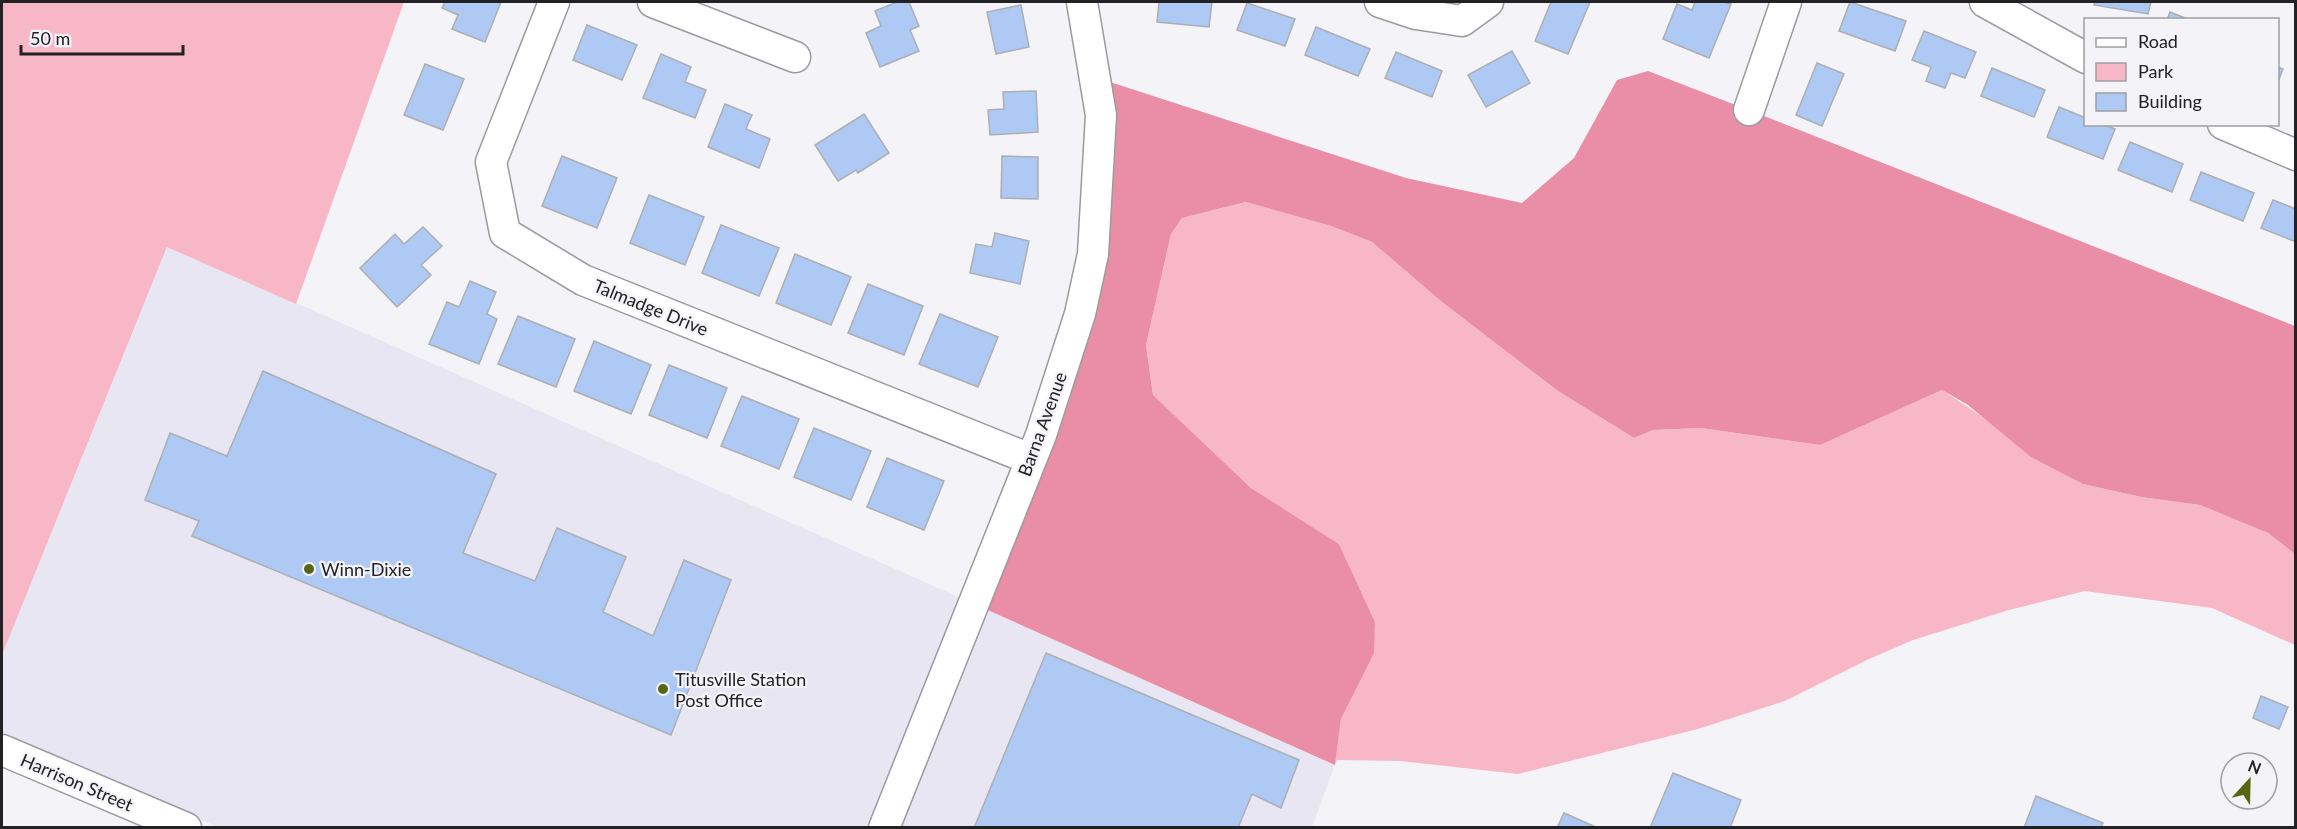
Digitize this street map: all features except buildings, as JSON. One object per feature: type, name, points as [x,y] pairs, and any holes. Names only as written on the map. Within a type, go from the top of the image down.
[{"type":"street","name":"Talmadge Drive","points":[[554,2],[491,162],[505,232],[583,280],[1030,459]]},
{"type":"street","points":[[652,2],[795,57]]},
{"type":"street","name":"Barna Avenue","points":[[885,828],[1041,435],[1080,314],[1093,254],[1101,114],[1082,2]]},
{"type":"street","points":[[1380,2],[1416,14],[1462,21],[1488,2]]},
{"type":"street","points":[[1749,110],[1786,2]]},
{"type":"street","points":[[1985,2],[2084,56]]},
{"type":"street","points":[[2228,126],[2295,155]]},
{"type":"street","name":"Harrison Street","points":[[2,750],[186,828]]},
{"type":"shaded area","points":[[1648,71],[1738,106],[1734,118],[1755,125],[1759,114],[2295,326],[2295,554],[2268,533],[2200,505],[2141,497],[2083,484],[2031,457],[1968,405],[1942,390],[1820,445],[1701,428],[1653,430],[1634,438],[1558,391],[1442,302],[1372,242],[1331,226],[1246,202],[1182,218],[1171,234],[1146,345],[1153,395],[1251,488],[1339,544],[1375,622],[1374,653],[1341,719],[1335,765],[983,608],[1040,464],[1110,82],[1406,178],[1522,203],[1574,158],[1617,80]]},
{"type":"shaded area","points":[[168,246],[963,599],[873,827],[218,827],[2,736],[2,655]]},
{"type":"shaded area","points":[[983,608],[1335,765],[1312,827],[897,828]]},
{"type":"green space","points":[[2,2],[404,2],[296,304],[167,247],[2,655]]},
{"type":"green space","points":[[1247,202],[1331,226],[1372,242],[1442,302],[1558,391],[1634,438],[1653,430],[1701,428],[1820,445],[1942,390],[2083,484],[2141,497],[2200,505],[2268,533],[2295,554],[2295,645],[2212,608],[2085,591],[2009,610],[1913,640],[1785,701],[1698,729],[1518,774],[1400,761],[1337,760],[1335,765],[1341,719],[1373,653],[1375,622],[1339,544],[1251,488],[1153,395],[1146,345],[1171,234],[1182,218]]},
{"type":"place","name":"Winn-Dixie","points":[[309,569]]},
{"type":"place","name":"Titusville Station Post Office","points":[[663,689]]}]
